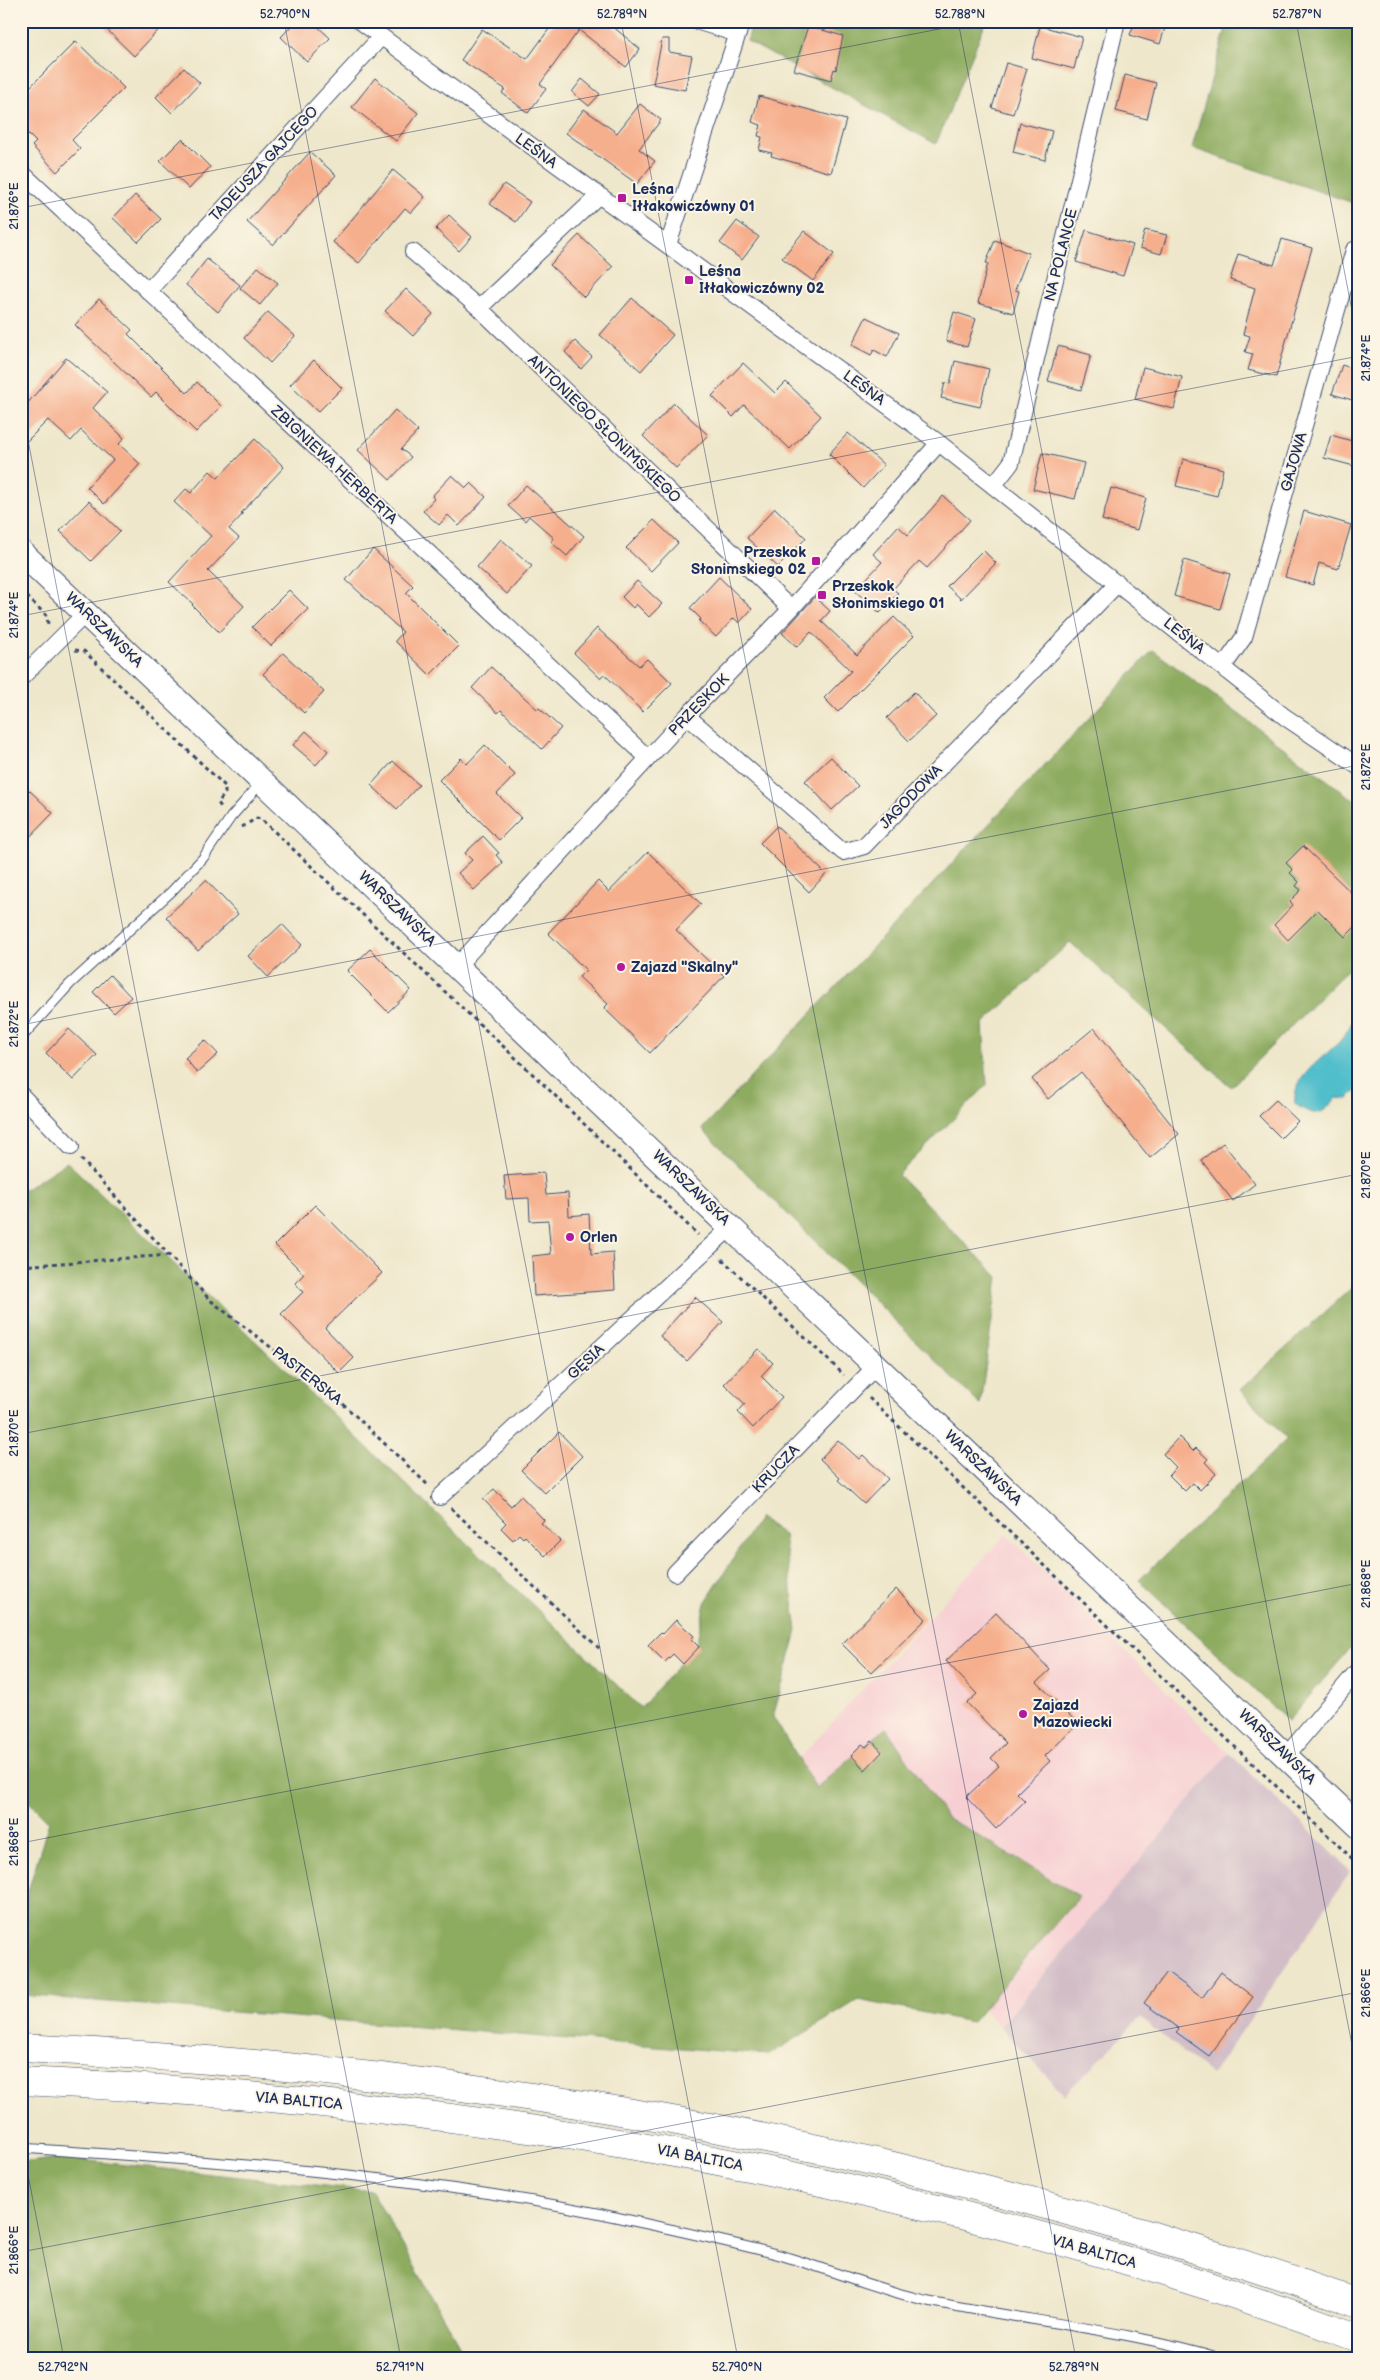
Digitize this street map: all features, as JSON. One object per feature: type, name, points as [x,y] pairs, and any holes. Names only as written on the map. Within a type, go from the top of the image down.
[{"type":"highway","points":[[21,2048],[214,2059],[338,2071],[499,2091],[721,2128],[816,2147],[1006,2193],[1228,2259],[1359,2304]]},
{"type":"highway","name":"VIA BALTICA","points":[[21,2081],[166,2089],[411,2112],[569,2134],[706,2159],[874,2195],[1078,2247],[1250,2300],[1359,2338]]},
{"type":"street","name":"LEŚNA","points":[[360,21],[940,443],[1285,717],[1359,767]]},
{"type":"street","points":[[668,246],[740,28],[696,21]]},
{"type":"street","name":"NA POLANCE","points":[[994,484],[1010,463],[1117,21]]},
{"type":"street","name":"TADEUSZA GAJCEGO","points":[[148,291],[381,38]]},
{"type":"street","name":"ZBIGNIEWA HERBERTA","points":[[21,172],[648,758]]},
{"type":"street","points":[[479,308],[598,196]]},
{"type":"street","name":"GAJOWA","points":[[1222,668],[1244,637],[1354,250]]},
{"type":"street","name":"ANTONIEGO SŁONIMSKIEGO","points":[[413,252],[479,308],[791,609]]},
{"type":"street","name":"PRZESKOK","points":[[457,966],[687,716],[791,609],[940,443]]},
{"type":"street","name":"WARSZAWSKA","points":[[21,552],[1359,1826]]},
{"type":"street","name":"JAGODOWA","points":[[687,716],[843,852],[864,846],[1118,583]]},
{"type":"street","points":[[21,678],[86,613]]},
{"type":"street","points":[[21,1095],[71,1147]]},
{"type":"street","name":"GĘSIA","points":[[440,1497],[731,1226]]},
{"type":"street","name":"KRUCZA","points":[[675,1573],[876,1366]]},
{"type":"street","points":[[1286,1756],[1359,1669]]},
{"type":"lane","points":[[21,1038],[70,984],[171,892],[204,858],[231,817],[262,781]]},
{"type":"lane","points":[[21,2148],[216,2161],[465,2190],[600,2214],[776,2254],[874,2286],[927,2300],[1054,2322],[1224,2359]]},
{"type":"path","points":[[21,591],[47,616],[49,624],[44,629]]},
{"type":"path","points":[[70,655],[75,650],[84,651],[225,786],[225,793],[218,803]]},
{"type":"path","points":[[242,828],[257,818],[262,820],[538,1079],[697,1235]]},
{"type":"path","name":"PASTERSKA","points":[[71,1147],[210,1300],[340,1401],[601,1650]]},
{"type":"path","points":[[21,1266],[169,1255]]},
{"type":"path","points":[[722,1259],[1359,1865]]},
{"type":"shaded area","points":[[1006,1534],[1229,1753],[1000,2027],[769,1791]]},
{"type":"shaded area","points":[[1229,1753],[1351,1871],[1212,2075],[1140,2018],[1064,2095],[1000,2027]]},
{"type":"green space","points":[[753,21],[986,21],[936,144],[747,41]]},
{"type":"green space","points":[[1228,21],[1359,21],[1359,205],[1192,148]]},
{"type":"green space","points":[[1153,650],[1359,804],[1359,958],[1231,1087],[1070,942],[983,1024],[987,1085],[898,1175],[998,1277],[980,1405],[702,1129]]},
{"type":"green space","points":[[67,1162],[641,1708],[696,1645],[705,1603],[759,1518],[784,1535],[797,1631],[773,1717],[816,1788],[886,1728],[946,1817],[1079,1896],[972,2022],[858,2000],[769,2055],[21,1995],[21,1914],[49,1822],[21,1794],[21,1192]]},
{"type":"green space","points":[[1359,1281],[1359,1638],[1288,1721],[1139,1580],[1287,1439],[1240,1390]]},
{"type":"green space","points":[[60,2158],[372,2191],[467,2359],[21,2359],[21,2163]]},
{"type":"water","points":[[1359,1011],[1359,1087],[1348,1099],[1336,1098],[1322,1112],[1313,1113],[1295,1104],[1295,1094],[1303,1077],[1343,1038]]},
{"type":"building","points":[[98,21],[167,21],[134,56]]},
{"type":"building","points":[[296,21],[312,21],[330,38],[307,62],[281,37]]},
{"type":"building","points":[[555,21],[606,21],[640,49],[626,67],[579,30],[540,84],[546,89],[528,113],[502,93],[505,89],[461,60],[482,29],[527,59]]},
{"type":"building","points":[[1135,21],[1167,21],[1160,44],[1130,35]]},
{"type":"building","points":[[808,26],[843,36],[836,70],[834,69],[831,80],[794,70]]},
{"type":"building","points":[[1040,26],[1082,37],[1074,69],[1032,58]]},
{"type":"building","points":[[662,39],[669,39],[669,52],[692,56],[685,90],[653,84]]},
{"type":"building","points":[[76,41],[124,88],[72,140],[80,149],[57,172],[32,146],[36,142],[21,127],[21,81],[29,88]]},
{"type":"building","points":[[1006,63],[1027,69],[1013,114],[992,108]]},
{"type":"building","points":[[184,68],[200,83],[172,113],[156,97]]},
{"type":"building","points":[[1125,75],[1156,83],[1147,119],[1116,111]]},
{"type":"building","points":[[375,78],[418,113],[396,141],[352,107]]},
{"type":"building","points":[[582,79],[600,94],[589,106],[572,92]]},
{"type":"building","points":[[759,96],[846,120],[831,173],[771,156],[772,153],[759,150],[762,137],[758,136],[761,125],[752,122]]},
{"type":"building","points":[[640,104],[661,120],[639,149],[655,161],[637,184],[566,133],[584,109],[617,133]]},
{"type":"building","points":[[1020,123],[1052,131],[1045,160],[1013,152]]},
{"type":"building","points":[[182,139],[210,167],[189,189],[160,161]]},
{"type":"building","points":[[310,152],[336,175],[273,245],[247,222]]},
{"type":"building","points":[[393,170],[425,197],[411,213],[405,208],[359,263],[333,242]]},
{"type":"building","points":[[504,184],[530,202],[516,222],[490,204]]},
{"type":"building","points":[[135,195],[161,219],[138,242],[113,218]]},
{"type":"building","points":[[449,215],[472,237],[459,251],[436,229]]},
{"type":"building","points":[[737,221],[759,237],[742,260],[720,243]]},
{"type":"building","points":[[1086,230],[1133,245],[1123,276],[1076,262]]},
{"type":"building","points":[[1145,230],[1167,235],[1161,254],[1140,248]]},
{"type":"building","points":[[804,231],[834,254],[813,281],[782,258]]},
{"type":"building","points":[[579,235],[613,267],[584,297],[550,265]]},
{"type":"building","points":[[1282,239],[1312,248],[1276,377],[1248,370],[1253,354],[1245,352],[1250,336],[1243,334],[1255,288],[1230,280],[1238,254],[1274,265]]},
{"type":"building","points":[[995,240],[1029,253],[1015,290],[1019,291],[1013,313],[978,303],[988,263],[986,263]]},
{"type":"building","points":[[207,259],[240,285],[218,312],[186,285]]},
{"type":"building","points":[[258,267],[278,283],[260,305],[240,288]]},
{"type":"building","points":[[406,289],[433,314],[413,336],[385,311]]},
{"type":"building","points":[[632,298],[673,335],[641,371],[600,335]]},
{"type":"building","points":[[99,299],[132,330],[128,334],[187,393],[197,382],[221,406],[196,432],[156,392],[151,397],[75,325]]},
{"type":"building","points":[[268,312],[295,336],[270,363],[244,338]]},
{"type":"building","points":[[954,312],[976,319],[967,347],[946,341]]},
{"type":"building","points":[[866,317],[899,333],[887,357],[874,350],[871,355],[852,345]]},
{"type":"building","points":[[575,341],[592,357],[581,369],[565,352]]},
{"type":"building","points":[[1058,346],[1091,355],[1081,390],[1048,381]]},
{"type":"building","points":[[66,358],[107,392],[93,408],[124,438],[119,444],[140,464],[104,504],[87,487],[113,460],[81,430],[71,441],[48,420],[21,447],[21,411]]},
{"type":"building","points":[[314,360],[342,388],[318,412],[290,385]]},
{"type":"building","points":[[955,361],[989,369],[980,407],[941,398],[945,383],[950,384]]},
{"type":"building","points":[[743,363],[775,393],[786,382],[821,416],[790,449],[744,405],[733,417],[712,396]]},
{"type":"building","points":[[1342,365],[1359,371],[1359,402],[1332,394]]},
{"type":"building","points":[[1143,367],[1182,377],[1174,409],[1135,399]]},
{"type":"building","points":[[674,403],[708,435],[676,468],[643,436]]},
{"type":"building","points":[[395,410],[418,431],[401,449],[411,457],[390,480],[358,450]]},
{"type":"building","points":[[848,433],[884,465],[863,488],[829,454]]},
{"type":"building","points":[[1331,435],[1359,443],[1354,466],[1324,458]]},
{"type":"building","points":[[255,439],[284,467],[241,513],[243,514],[229,529],[239,538],[208,571],[244,606],[219,632],[169,582],[211,536],[174,502],[186,489],[191,493],[210,471],[218,478]]},
{"type":"building","points":[[1042,453],[1084,463],[1075,499],[1033,489]]},
{"type":"building","points":[[1183,459],[1223,469],[1217,496],[1176,486]]},
{"type":"building","points":[[452,475],[466,488],[471,483],[486,497],[459,526],[448,515],[439,525],[423,511],[434,499],[432,496]]},
{"type":"building","points":[[526,485],[584,536],[567,556],[551,542],[554,538],[529,516],[525,521],[508,506]]},
{"type":"building","points":[[1111,488],[1146,498],[1137,530],[1102,520]]},
{"type":"building","points":[[943,496],[970,520],[927,568],[919,561],[893,589],[898,593],[880,613],[855,591],[882,562],[873,554],[898,526],[908,535]]},
{"type":"building","points":[[89,501],[120,531],[91,561],[60,531]]},
{"type":"building","points":[[775,508],[806,538],[778,567],[747,538]]},
{"type":"building","points":[[1304,511],[1351,525],[1338,569],[1319,563],[1313,585],[1285,577]]},
{"type":"building","points":[[654,520],[678,543],[651,571],[626,548]]},
{"type":"building","points":[[501,539],[532,566],[507,594],[477,567]]},
{"type":"building","points":[[373,549],[413,586],[406,593],[459,646],[430,675],[395,641],[403,632],[346,580]]},
{"type":"building","points":[[983,550],[996,563],[961,599],[947,586]]},
{"type":"building","points":[[1184,560],[1230,574],[1220,609],[1174,596]]},
{"type":"building","points":[[719,577],[752,609],[739,623],[734,618],[716,637],[699,621],[701,619],[690,608]]},
{"type":"building","points":[[637,581],[662,604],[649,617],[636,604],[633,608],[622,597]]},
{"type":"building","points":[[289,590],[308,609],[271,646],[252,627]]},
{"type":"building","points":[[815,597],[830,611],[821,621],[857,655],[894,617],[914,636],[838,712],[824,698],[851,671],[811,632],[797,647],[782,633]]},
{"type":"building","points":[[597,628],[639,666],[647,659],[672,683],[643,712],[604,674],[600,678],[574,653]]},
{"type":"building","points":[[283,653],[324,692],[304,713],[263,674]]},
{"type":"building","points":[[491,667],[561,728],[542,749],[501,710],[498,713],[472,688]]},
{"type":"building","points":[[914,692],[936,716],[909,741],[887,718]]},
{"type":"building","points":[[306,731],[328,751],[316,765],[293,745]]},
{"type":"building","points":[[485,745],[515,775],[497,794],[521,818],[499,840],[439,780],[461,758],[467,764]]},
{"type":"building","points":[[831,757],[858,786],[832,810],[805,781]]},
{"type":"building","points":[[393,761],[419,785],[397,809],[371,785]]},
{"type":"building","points":[[29,790],[53,813],[21,846],[21,797]]},
{"type":"building","points":[[777,826],[826,874],[809,892],[760,843]]},
{"type":"building","points":[[483,836],[499,853],[496,855],[503,863],[474,890],[458,873],[472,860],[465,853]]},
{"type":"building","points":[[1303,846],[1359,900],[1359,923],[1345,937],[1318,910],[1288,940],[1274,925],[1293,905],[1290,901],[1301,890],[1296,886],[1299,882],[1290,873],[1293,870],[1286,863]]},
{"type":"building","name":"Zajazd \"Skalny\"","points":[[648,852],[701,904],[676,930],[724,976],[650,1053],[604,1008],[608,1004],[579,977],[586,970],[548,933],[598,881],[609,892]]},
{"type":"building","points":[[206,880],[238,914],[198,951],[166,917]]},
{"type":"building","points":[[282,924],[302,945],[268,977],[248,956]]},
{"type":"building","points":[[370,949],[411,990],[388,1012],[347,971]]},
{"type":"building","points":[[110,975],[131,997],[114,1013],[93,992]]},
{"type":"building","points":[[1094,1028],[1179,1134],[1150,1158],[1081,1072],[1048,1099],[1032,1079]]},
{"type":"building","points":[[69,1029],[97,1055],[73,1080],[46,1053]]},
{"type":"building","points":[[205,1040],[218,1054],[197,1073],[185,1058]]},
{"type":"building","points":[[1276,1100],[1298,1121],[1281,1138],[1259,1116]]},
{"type":"building","points":[[1223,1143],[1255,1184],[1233,1201],[1201,1160]]},
{"type":"building","name":"Orlen","points":[[544,1173],[546,1195],[568,1193],[569,1216],[589,1214],[591,1254],[613,1252],[615,1290],[534,1296],[532,1256],[551,1254],[548,1220],[530,1221],[529,1198],[506,1199],[504,1176]]},
{"type":"building","points":[[315,1205],[382,1273],[325,1328],[354,1358],[339,1373],[281,1314],[303,1292],[295,1283],[304,1274],[275,1245]]},
{"type":"building","points":[[695,1297],[723,1322],[687,1361],[660,1336]]},
{"type":"building","points":[[758,1349],[773,1363],[761,1376],[782,1397],[753,1428],[738,1412],[745,1404],[724,1384]]},
{"type":"building","points":[[559,1432],[582,1456],[545,1493],[521,1470]]},
{"type":"building","points":[[1179,1437],[1193,1451],[1196,1448],[1208,1459],[1205,1462],[1216,1474],[1200,1490],[1193,1483],[1185,1491],[1169,1475],[1176,1467],[1163,1454]]},
{"type":"building","points":[[838,1440],[859,1459],[863,1455],[888,1479],[864,1504],[838,1480],[840,1478],[820,1459]]},
{"type":"building","points":[[494,1489],[511,1506],[521,1496],[544,1520],[541,1523],[560,1541],[545,1556],[525,1536],[523,1538],[519,1534],[513,1540],[501,1528],[506,1523],[483,1499]]},
{"type":"building","points":[[896,1589],[926,1619],[871,1673],[842,1644]]},
{"type":"building","name":"Zajazd Mazowiecki","points":[[996,1613],[1050,1670],[1037,1682],[1078,1724],[1045,1756],[1050,1761],[1017,1793],[1025,1801],[996,1829],[966,1797],[999,1766],[991,1758],[1006,1743],[967,1703],[977,1694],[946,1661]]},
{"type":"building","points":[[676,1620],[694,1636],[691,1639],[699,1647],[683,1664],[673,1654],[665,1662],[648,1645],[661,1632],[663,1634]]},
{"type":"building","points":[[872,1741],[882,1752],[865,1770],[851,1755],[862,1744],[866,1747]]},
{"type":"building","points":[[1167,1972],[1202,1998],[1221,1972],[1253,1997],[1209,2056],[1176,2032],[1179,2029],[1144,2003]]},
{"type":"place","name":"Leśna Iłłakowiczówny 01","points":[[622,198]]},
{"type":"place","name":"Leśna Iłłakowiczówny 02","points":[[689,280]]},
{"type":"place","name":"Przeskok Słonimskiego 02","points":[[816,561]]},
{"type":"place","name":"Przeskok Słonimskiego 01","points":[[822,595]]},
{"type":"place","name":"Zajazd \"Skalny\"","points":[[621,967]]},
{"type":"place","name":"Orlen","points":[[570,1237]]},
{"type":"place","name":"Zajazd Mazowiecki","points":[[1023,1714]]}]
